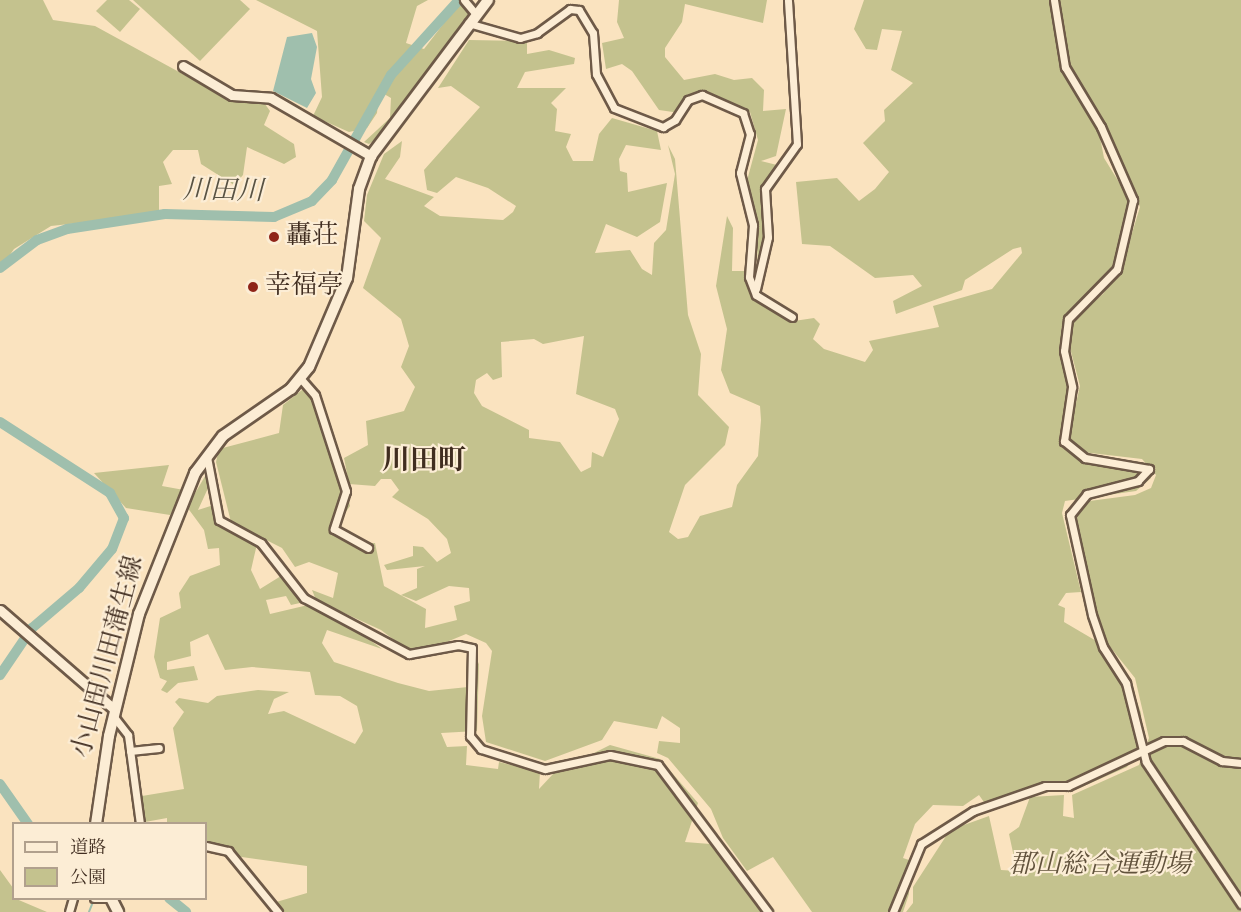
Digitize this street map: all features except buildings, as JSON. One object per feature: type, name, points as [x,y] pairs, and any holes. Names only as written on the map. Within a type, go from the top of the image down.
[{"type":"main road","name":"小山田川田蒲生線","points":[[96,822],[115,714],[151,575],[206,454],[229,430],[301,379],[344,286],[359,189],[368,155],[420,96],[475,13],[488,0]]},
{"type":"street","points":[[756,295],[757,267],[768,237],[765,189],[797,144],[788,0]]},
{"type":"street","points":[[1054,0],[1065,68],[1101,127],[1133,200],[1117,269],[1068,319],[1064,351],[1072,387],[1064,441],[1085,458],[1149,469],[1138,481],[1087,494],[1070,514],[1092,615],[1103,647],[1126,683],[1141,749],[1152,775],[1191,824],[1241,904]]},
{"type":"street","points":[[465,1],[475,13]]},
{"type":"street","points":[[468,23],[520,38],[537,33],[570,9],[579,10],[593,33],[596,74],[614,108],[657,126],[675,120],[688,100],[702,95],[743,113],[750,134],[740,173],[753,225],[748,268],[756,295],[792,317]]},
{"type":"street","points":[[183,66],[232,95],[271,98],[368,155]]},
{"type":"street","points":[[301,379],[315,395],[346,491],[334,529],[369,548]]},
{"type":"street","points":[[206,454],[219,519],[261,543],[303,598],[409,654],[458,645],[472,648],[470,736],[481,749],[545,769],[610,755],[658,765],[768,912]]},
{"type":"street","points":[[0,610],[124,724],[140,822]]},
{"type":"street","points":[[893,912],[916,852],[949,823],[1045,786],[1068,786],[1141,749],[1183,741],[1222,761],[1241,763]]},
{"type":"street","points":[[130,751],[151,753],[159,748]]},
{"type":"street","points":[[207,846],[228,851],[278,912]]},
{"type":"green space","points":[[0,0],[43,0],[53,20],[95,26],[232,101],[262,100],[270,111],[264,125],[294,144],[296,157],[284,164],[247,147],[243,175],[234,185],[201,164],[198,150],[173,150],[163,162],[172,184],[159,186],[159,214],[51,226],[14,249],[0,269]]},
{"type":"green space","points":[[107,0],[129,0],[140,9],[120,32],[96,11]]},
{"type":"green space","points":[[133,0],[240,0],[250,9],[200,61]]},
{"type":"green space","points":[[256,0],[428,0],[417,6],[406,43],[424,49],[461,1],[469,13],[440,61],[384,133],[369,144],[364,142],[390,118],[391,98],[379,91],[377,113],[367,128],[349,132],[313,116],[322,97],[317,31]]},
{"type":"green space","points":[[619,0],[767,0],[763,23],[685,4],[682,22],[665,48],[665,57],[684,80],[715,74],[734,80],[752,78],[764,90],[763,111],[786,109],[776,156],[761,161],[777,165],[764,198],[766,242],[758,265],[756,219],[745,188],[758,140],[750,112],[707,92],[680,113],[659,110],[632,71],[622,64],[606,69],[602,43],[624,38],[617,22]]},
{"type":"green space","points":[[864,0],[1054,0],[1064,72],[1095,111],[1104,158],[1135,208],[1109,277],[1083,306],[1070,311],[1061,329],[1076,390],[1062,440],[1063,448],[1086,461],[1143,462],[1151,478],[1136,491],[1065,501],[1062,513],[1081,592],[1066,593],[1058,605],[1065,608],[1064,622],[1098,642],[1128,676],[1141,713],[1143,741],[1127,767],[1075,790],[1017,792],[986,805],[979,795],[963,806],[933,805],[915,824],[903,858],[909,860],[909,894],[903,912],[812,912],[773,857],[747,871],[723,838],[711,809],[668,758],[657,753],[659,741],[680,743],[680,728],[662,716],[657,729],[614,721],[602,740],[545,761],[486,742],[482,716],[492,651],[486,643],[466,634],[432,648],[406,649],[381,630],[316,600],[312,590],[333,598],[338,573],[309,562],[295,567],[282,548],[231,522],[216,462],[219,449],[279,433],[283,405],[307,386],[339,455],[350,506],[334,529],[357,543],[375,543],[384,586],[426,609],[425,628],[457,620],[454,606],[470,601],[469,588],[449,586],[416,601],[401,595],[417,588],[417,569],[425,566],[387,570],[384,565],[413,556],[413,546],[423,547],[437,562],[451,553],[447,539],[428,519],[392,497],[399,490],[391,479],[381,479],[375,486],[349,484],[344,458],[368,445],[366,421],[404,411],[415,387],[401,367],[409,346],[401,319],[363,288],[381,238],[364,221],[367,195],[384,154],[402,141],[400,157],[385,179],[434,197],[424,206],[440,216],[503,220],[513,212],[516,206],[488,188],[456,177],[437,193],[427,190],[424,170],[480,107],[451,86],[438,88],[469,40],[527,41],[527,54],[549,50],[575,58],[574,64],[525,72],[517,88],[566,88],[551,103],[557,109],[555,131],[571,134],[566,147],[573,161],[593,161],[599,134],[612,118],[657,131],[661,150],[626,145],[619,159],[620,171],[627,173],[628,192],[667,183],[660,222],[637,237],[606,224],[595,253],[630,250],[642,269],[652,275],[654,243],[666,230],[675,174],[668,145],[675,159],[688,315],[701,354],[698,395],[729,427],[725,445],[685,485],[669,532],[678,539],[688,537],[700,516],[732,507],[737,485],[758,456],[760,406],[730,393],[721,370],[727,329],[716,286],[727,216],[733,228],[732,271],[750,271],[752,299],[794,321],[814,318],[820,324],[813,339],[824,349],[865,362],[873,350],[869,341],[939,327],[933,306],[992,289],[1022,253],[1021,247],[1013,249],[965,280],[962,290],[896,314],[893,301],[922,286],[913,275],[875,278],[830,246],[802,244],[796,182],[837,178],[859,201],[875,189],[889,172],[863,143],[885,121],[884,110],[913,83],[891,70],[902,31],[882,29],[877,50],[866,49],[854,29]],"holes":[[[584,336],[576,394],[615,409],[619,419],[603,457],[592,452],[591,467],[581,472],[560,442],[529,438],[529,430],[482,406],[474,393],[476,380],[487,373],[493,380],[502,377],[501,342],[534,339],[543,344]]]},
{"type":"green space","name":"郡山総合運動場","points":[[1058,0],[1241,0],[1241,912],[906,912],[913,903],[913,887],[950,830],[989,816],[1001,870],[1017,871],[1009,834],[1019,827],[1030,797],[1064,795],[1063,816],[1074,818],[1072,795],[1139,765],[1149,738],[1135,678],[1103,638],[1074,518],[1082,502],[1135,495],[1151,488],[1156,475],[1142,459],[1082,452],[1068,438],[1080,386],[1070,348],[1073,318],[1103,294],[1121,269],[1140,207],[1127,178],[1105,152],[1110,140],[1101,115],[1069,66]]},
{"type":"green space","points":[[169,465],[162,486],[184,490],[170,515],[126,508],[94,473]]},
{"type":"green space","points":[[211,466],[215,473],[198,510],[220,503],[224,529],[257,544],[251,570],[260,589],[289,571],[302,593],[300,603],[291,605],[286,596],[266,600],[270,614],[308,605],[336,612],[360,626],[359,632],[382,649],[327,630],[322,643],[334,662],[429,691],[468,687],[479,662],[477,731],[441,733],[447,747],[467,746],[466,765],[498,769],[499,762],[540,772],[539,789],[554,773],[610,745],[660,759],[698,803],[685,842],[723,845],[774,912],[271,912],[266,905],[307,893],[307,866],[207,852],[207,822],[167,822],[167,818],[145,822],[142,796],[184,789],[173,728],[184,712],[175,702],[179,698],[208,703],[217,696],[258,690],[289,692],[274,699],[268,714],[284,711],[355,744],[363,731],[357,706],[340,696],[315,695],[310,672],[252,667],[225,670],[208,634],[190,642],[191,656],[167,662],[167,670],[194,666],[198,680],[178,683],[167,693],[161,690],[167,681],[160,678],[154,657],[160,618],[181,608],[179,593],[190,576],[220,565],[219,548],[208,549],[204,530],[187,507]]},
{"type":"green space","points":[[0,870],[12,887],[12,900],[19,900],[47,912],[0,912]]},
{"type":"shaded area","points":[[312,33],[317,47],[311,79],[316,93],[307,108],[273,91],[287,37]]},
{"type":"waterway","name":"川田川","points":[[0,268],[37,240],[67,229],[165,214],[274,217],[312,201],[332,180],[391,75],[459,0]]},
{"type":"waterway","name":"川田川","points":[[0,422],[110,493],[124,518],[112,549],[79,588],[32,628],[0,675]]},
{"type":"waterway","name":"川田川","points":[[0,784],[27,822]]},
{"type":"waterway","name":"川田川","points":[[171,900],[186,912]]},
{"type":"waterway","points":[[89,912],[93,902]]},
{"type":"place","name":"轟荘","points":[[274,237]]},
{"type":"place","name":"幸福亭","points":[[253,287]]},
{"type":"district","name":"川田町","points":[[424,462]]}]
